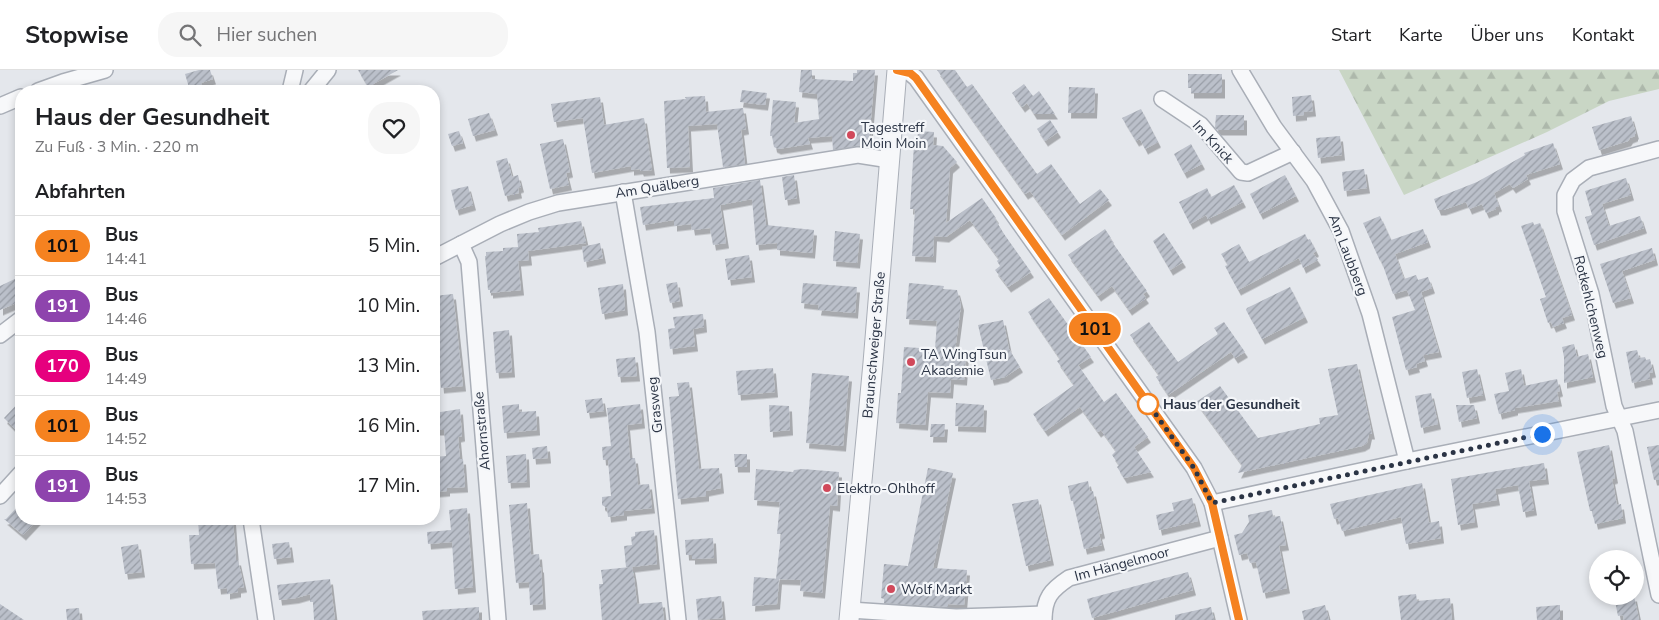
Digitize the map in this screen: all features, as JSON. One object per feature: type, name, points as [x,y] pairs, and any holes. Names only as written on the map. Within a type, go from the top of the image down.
[{"type":"street","points":[[54,85],[105,70]]},
{"type":"street","points":[[291,85],[295,70]]},
{"type":"street","points":[[316,85],[328,70]]},
{"type":"street","points":[[897,70],[910,73],[916,78],[1194,468],[1212,503],[1239,620]]},
{"type":"street","name":"Braunschweiger Straße","points":[[856,614],[873,363],[897,70]]},
{"type":"street","name":"Am Laubberg","points":[[1240,70],[1270,120],[1314,181],[1345,240],[1370,314],[1407,461]]},
{"type":"street","name":"Im Knick","points":[[1162,99],[1201,126],[1242,172],[1248,172],[1293,152]]},
{"type":"street","points":[[0,106],[15,100]]},
{"type":"street","name":"Rotkehlchenweg","points":[[1659,149],[1589,168],[1573,180],[1565,195],[1565,211],[1591,294],[1614,406],[1625,431],[1659,594]]},
{"type":"street","name":"Am Quälberg","points":[[440,255],[500,224],[558,203],[858,155],[890,160]]},
{"type":"street","name":"Grasweg","points":[[623,192],[647,332],[678,620]]},
{"type":"street","name":"Ahornstraße","points":[[461,244],[468,262],[498,620]]},
{"type":"street","points":[[0,335],[15,324]]},
{"type":"street","points":[[1212,503],[1659,410]]},
{"type":"street","points":[[0,496],[15,480]]},
{"type":"street","points":[[253,525],[266,620]]},
{"type":"street","name":"Im Hängelmoor","points":[[856,614],[1044,617],[1047,596],[1058,585],[1069,578],[1220,538]]},
{"type":"green space","points":[[1339,70],[1659,70],[1659,89],[1609,101],[1547,132],[1404,195]]},
{"type":"building","points":[[199,70],[210,70],[213,79],[201,83],[202,85],[188,85],[185,74]]},
{"type":"building","points":[[358,70],[398,70],[372,85],[367,85]]},
{"type":"building","points":[[801,70],[812,70],[812,79],[853,81],[853,73],[857,73],[857,70],[875,70],[869,142],[867,144],[833,150],[832,136],[808,138],[810,144],[778,149],[774,147],[772,136],[770,136],[773,100],[796,102],[794,123],[819,119],[817,94],[799,92]]},
{"type":"building","points":[[937,70],[955,70],[967,87],[972,84],[1037,174],[1051,164],[1080,204],[1100,189],[1109,200],[1062,235],[1030,191],[1025,194]]},
{"type":"building","points":[[1188,74],[1222,74],[1222,93],[1191,93],[1191,88],[1188,88]]},
{"type":"building","points":[[1024,84],[1033,96],[1039,91],[1055,114],[1034,114],[1027,103],[1022,107],[1012,93]]},
{"type":"building","points":[[1069,87],[1095,88],[1094,113],[1068,113]]},
{"type":"building","points":[[742,90],[767,93],[765,105],[740,102]]},
{"type":"building","points":[[1311,95],[1313,111],[1304,112],[1304,115],[1293,116],[1292,97]]},
{"type":"building","points":[[705,96],[706,112],[743,108],[746,129],[741,130],[745,164],[723,167],[717,124],[688,126],[690,167],[667,168],[664,101]]},
{"type":"building","points":[[600,97],[604,125],[644,118],[652,170],[631,170],[631,166],[592,173],[583,118],[554,122],[551,104]]},
{"type":"building","points":[[1141,109],[1158,142],[1145,149],[1140,139],[1136,141],[1122,118]]},
{"type":"building","points":[[489,113],[495,130],[473,136],[468,119]]},
{"type":"building","points":[[1216,115],[1244,115],[1244,130],[1218,130],[1215,128]]},
{"type":"building","points":[[1631,116],[1635,136],[1628,141],[1599,150],[1592,127]]},
{"type":"building","points":[[1050,120],[1058,132],[1045,141],[1037,129]]},
{"type":"building","points":[[459,131],[463,143],[452,146],[448,134]]},
{"type":"building","points":[[918,131],[934,132],[933,145],[943,146],[957,162],[950,168],[946,223],[982,198],[996,218],[1004,234],[1031,272],[1008,287],[995,270],[1000,266],[997,261],[999,259],[970,220],[946,237],[934,236],[933,257],[912,256],[915,209],[910,209],[914,144],[917,144]]},
{"type":"building","points":[[1340,136],[1342,155],[1318,158],[1316,138]]},
{"type":"building","points":[[563,139],[570,172],[566,173],[569,185],[550,189],[540,144]]},
{"type":"building","points":[[1553,143],[1560,164],[1526,175],[1528,179],[1513,188],[1510,184],[1494,193],[1499,206],[1496,209],[1486,213],[1482,204],[1469,209],[1466,202],[1438,210],[1434,199],[1477,182],[1525,155],[1524,153]]},
{"type":"building","points":[[1191,144],[1202,164],[1184,173],[1174,154]]},
{"type":"building","points":[[507,158],[512,177],[518,175],[521,187],[518,188],[519,193],[505,196],[496,161]]},
{"type":"building","points":[[1364,169],[1367,188],[1344,191],[1342,172]]},
{"type":"building","points":[[794,175],[797,198],[785,200],[782,177]]},
{"type":"building","points":[[1285,175],[1296,196],[1260,214],[1250,194]]},
{"type":"building","points":[[1626,178],[1631,195],[1602,204],[1609,226],[1640,216],[1644,228],[1594,245],[1585,217],[1592,215],[1585,191]]},
{"type":"building","points":[[760,180],[766,225],[814,230],[812,253],[777,250],[777,243],[756,245],[752,199],[720,205],[726,243],[713,245],[710,228],[692,230],[691,224],[674,226],[674,220],[643,225],[640,207],[714,198],[713,188]]},
{"type":"building","points":[[1234,185],[1243,202],[1208,219],[1206,215],[1190,224],[1179,202],[1207,188],[1211,197]]},
{"type":"building","points":[[468,186],[473,205],[456,210],[451,190]]},
{"type":"building","points":[[1380,216],[1391,240],[1423,229],[1428,242],[1395,254],[1404,279],[1416,275],[1418,280],[1428,277],[1432,288],[1421,292],[1439,352],[1423,355],[1425,361],[1416,364],[1417,367],[1406,370],[1392,317],[1415,310],[1407,290],[1393,294],[1381,260],[1363,223]]},
{"type":"building","points":[[581,221],[586,243],[528,251],[529,260],[518,261],[521,290],[490,293],[490,290],[488,290],[486,252],[503,251],[503,248],[518,247],[517,234],[539,232],[538,228]]},
{"type":"building","points":[[1533,222],[1534,225],[1540,223],[1572,315],[1562,318],[1564,323],[1553,327],[1551,322],[1548,323],[1540,299],[1546,297],[1521,226]]},
{"type":"building","points":[[1105,229],[1147,291],[1143,294],[1146,298],[1129,310],[1112,286],[1098,296],[1068,255]]},
{"type":"building","points":[[835,231],[860,234],[857,263],[833,261]]},
{"type":"building","points":[[1164,233],[1183,262],[1170,270],[1153,241]]},
{"type":"building","points":[[1305,234],[1316,251],[1313,253],[1318,260],[1303,268],[1299,258],[1238,290],[1225,266],[1228,265],[1221,254],[1239,244],[1249,262]]},
{"type":"building","points":[[600,243],[603,258],[584,262],[582,247]]},
{"type":"building","points":[[1652,248],[1655,260],[1622,271],[1631,298],[1613,303],[1600,264]]},
{"type":"building","points":[[749,255],[752,277],[728,280],[725,259]]},
{"type":"building","points":[[15,279],[15,304],[0,310],[0,286]]},
{"type":"building","points":[[677,282],[680,301],[670,303],[666,284]]},
{"type":"building","points":[[803,283],[857,287],[855,313],[818,310],[819,305],[801,303]]},
{"type":"building","points":[[909,283],[944,286],[943,289],[957,290],[961,305],[955,351],[966,352],[964,380],[951,379],[950,393],[928,392],[925,425],[896,423],[898,393],[901,393],[904,347],[935,349],[937,321],[906,319]]},
{"type":"building","points":[[623,284],[625,310],[602,314],[598,288]]},
{"type":"building","points":[[1290,287],[1305,317],[1262,339],[1246,310],[1247,308]]},
{"type":"building","points":[[453,294],[463,386],[441,388],[440,295]]},
{"type":"building","points":[[1049,298],[1091,357],[1078,365],[1104,402],[1116,393],[1148,437],[1134,447],[1151,472],[1124,478],[1117,467],[1119,465],[1112,455],[1116,451],[1101,430],[1098,432],[1080,407],[1045,431],[1033,414],[1074,385],[1057,361],[1060,359],[1028,312]]},
{"type":"building","points":[[703,314],[704,327],[693,329],[695,346],[670,349],[668,329],[675,328],[673,317]]},
{"type":"building","points":[[1003,320],[1009,349],[1020,367],[1005,377],[991,380],[978,325]]},
{"type":"building","points":[[1149,322],[1178,362],[1218,334],[1214,328],[1224,322],[1245,352],[1235,358],[1231,352],[1168,395],[1156,377],[1159,375],[1130,335]]},
{"type":"building","points":[[509,330],[512,372],[496,373],[493,332]]},
{"type":"building","points":[[1574,344],[1577,357],[1588,354],[1593,377],[1564,383],[1562,347]]},
{"type":"building","points":[[1637,350],[1639,358],[1645,357],[1646,360],[1650,359],[1653,372],[1649,373],[1650,379],[1632,383],[1626,352]]},
{"type":"building","points":[[635,357],[637,376],[618,377],[616,359]]},
{"type":"building","points":[[1357,364],[1372,434],[1369,434],[1367,443],[1362,446],[1238,473],[1242,465],[1196,402],[1220,386],[1258,438],[1320,424],[1319,418],[1338,415],[1328,369]]},
{"type":"building","points":[[773,368],[775,392],[738,395],[736,371]]},
{"type":"building","points":[[1477,369],[1483,395],[1467,398],[1462,372]]},
{"type":"building","points":[[1521,369],[1524,386],[1557,379],[1560,391],[1557,392],[1559,401],[1515,408],[1515,410],[1499,414],[1494,394],[1509,391],[1505,373]]},
{"type":"building","points":[[812,373],[849,376],[843,446],[806,443]]},
{"type":"building","points":[[689,382],[699,469],[719,468],[721,488],[706,491],[706,496],[678,499],[669,397],[679,396],[677,383]]},
{"type":"building","points":[[1431,393],[1438,424],[1421,428],[1415,396]]},
{"type":"building","points":[[602,398],[604,411],[587,413],[585,400]]},
{"type":"building","points":[[956,403],[984,405],[983,427],[955,426]]},
{"type":"building","points":[[519,404],[519,412],[536,411],[537,430],[504,433],[502,406]]},
{"type":"building","points":[[640,404],[642,423],[627,425],[630,458],[635,458],[638,485],[649,484],[652,508],[624,511],[624,515],[608,517],[607,508],[602,505],[602,497],[611,496],[608,460],[603,460],[602,447],[611,446],[607,408]]},
{"type":"building","points":[[769,405],[789,406],[790,430],[770,432]]},
{"type":"building","points":[[1456,405],[1474,405],[1477,418],[1459,422]]},
{"type":"building","points":[[15,406],[15,429],[4,418]]},
{"type":"building","points":[[460,409],[462,436],[458,437],[460,459],[463,459],[465,487],[447,488],[447,491],[440,492],[440,456],[446,456],[444,430],[440,430],[440,412]]},
{"type":"building","points":[[931,424],[945,424],[944,437],[930,437]]},
{"type":"building","points":[[1609,445],[1615,478],[1612,479],[1617,505],[1621,504],[1623,518],[1595,524],[1592,511],[1590,511],[1577,452]]},
{"type":"building","points":[[1659,445],[1659,480],[1654,480],[1647,447]]},
{"type":"building","points":[[547,446],[548,458],[533,459],[532,448]]},
{"type":"building","points":[[526,454],[527,482],[508,483],[506,456]]},
{"type":"building","points":[[734,454],[747,454],[747,467],[735,467]]},
{"type":"building","points":[[1544,463],[1546,479],[1529,481],[1534,510],[1523,512],[1518,485],[1495,489],[1497,500],[1472,504],[1475,522],[1458,525],[1451,479]]},
{"type":"building","points":[[928,468],[953,473],[933,568],[967,570],[964,605],[948,604],[948,607],[884,603],[884,599],[881,598],[884,564],[908,566]]},
{"type":"building","points":[[756,469],[793,472],[794,470],[803,469],[839,472],[837,506],[830,505],[822,593],[800,591],[801,580],[776,579],[781,534],[777,534],[780,502],[754,500]]},
{"type":"building","points":[[1088,481],[1090,491],[1093,491],[1102,533],[1099,534],[1102,545],[1084,549],[1068,486]]},
{"type":"building","points":[[1422,483],[1429,523],[1439,521],[1441,538],[1406,544],[1401,517],[1342,531],[1338,518],[1334,519],[1330,504]]},
{"type":"building","points":[[1192,498],[1198,521],[1159,530],[1156,515],[1174,511],[1172,503]]},
{"type":"building","points":[[1038,499],[1051,560],[1026,566],[1012,504]]},
{"type":"building","points":[[527,503],[531,555],[539,554],[543,604],[530,605],[529,582],[516,583],[509,505]]},
{"type":"building","points":[[467,508],[473,587],[455,589],[452,542],[428,544],[427,532],[451,530],[449,510]]},
{"type":"building","points":[[15,509],[15,525],[32,525],[23,535],[4,519]]},
{"type":"building","points":[[1272,510],[1273,517],[1280,516],[1286,545],[1279,546],[1287,588],[1263,593],[1256,562],[1250,563],[1247,553],[1239,555],[1234,535],[1242,533],[1249,522],[1248,515]]},
{"type":"building","points":[[198,525],[233,525],[236,560],[238,560],[244,587],[238,588],[238,592],[227,594],[227,588],[218,589],[215,563],[191,564],[189,535],[199,535]]},
{"type":"building","points":[[654,530],[657,564],[632,567],[637,604],[662,602],[664,620],[602,620],[599,584],[603,584],[601,570],[630,567],[626,567],[624,546],[632,545],[631,537],[635,536],[635,532]]},
{"type":"building","points":[[713,538],[714,558],[692,559],[692,555],[686,555],[685,540]]},
{"type":"building","points":[[289,542],[291,557],[274,559],[272,544]]},
{"type":"building","points":[[138,544],[142,572],[125,574],[121,547]]},
{"type":"building","points":[[1188,572],[1193,590],[1092,618],[1087,599]]},
{"type":"building","points":[[754,577],[779,579],[777,604],[752,606]]},
{"type":"building","points":[[330,579],[335,620],[314,620],[313,602],[310,602],[310,594],[279,600],[277,585]]},
{"type":"building","points":[[1416,594],[1417,601],[1450,598],[1452,620],[1401,620],[1398,596]]},
{"type":"building","points":[[721,596],[723,618],[698,620],[696,599]]},
{"type":"building","points":[[0,604],[24,620],[0,620]]},
{"type":"building","points":[[1325,605],[1329,620],[1304,620],[1302,611]]},
{"type":"building","points":[[1560,605],[1560,620],[1537,620],[1536,607]]},
{"type":"building","points":[[1616,605],[1636,605],[1639,620],[1624,620],[1623,615],[1618,616]]},
{"type":"building","points":[[479,607],[479,620],[423,620],[422,611]]},
{"type":"building","points":[[1211,607],[1214,620],[1175,620],[1175,615]]},
{"type":"building","points":[[79,608],[80,620],[67,620],[66,609]]},
{"type":"bus line","name":"101","points":[[897,70],[910,73],[916,78],[1194,468],[1212,503],[1239,620]]},
{"type":"place","name":"Tagestreff Moin Moin","points":[[851,135]]},
{"type":"place","name":"TA WingTsun Akademie","points":[[911,362]]},
{"type":"place","name":"Haus der Gesundheit","points":[[1148,404]]},
{"type":"place","name":"Elektro-Ohlhoff","points":[[827,488]]},
{"type":"place","name":"Wolf Markt","points":[[891,589]]},
{"type":"route","points":[[1148,404],[1147,402],[1194,468],[1212,503],[1542,434]]}]
